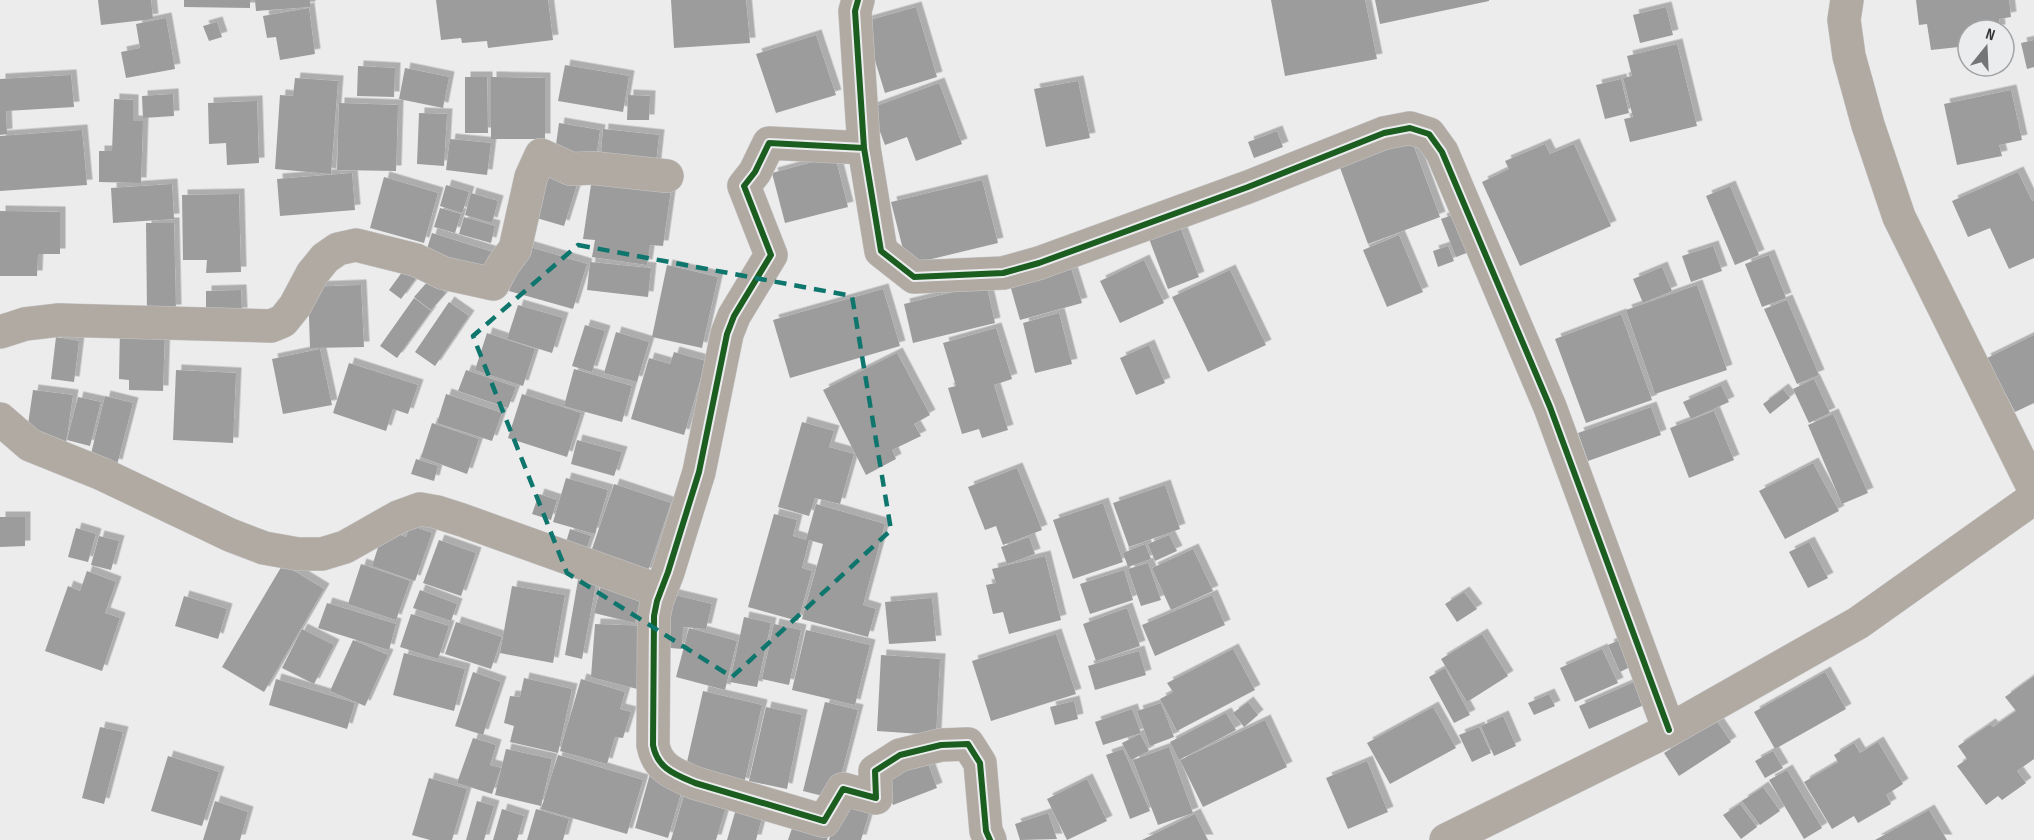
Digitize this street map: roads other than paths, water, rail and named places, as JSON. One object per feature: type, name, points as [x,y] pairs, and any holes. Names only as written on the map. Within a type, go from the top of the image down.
[{"type":"street","points":[[858,0],[855,11],[864,148],[881,251],[914,277],[1003,273],[1030,266],[1248,187],[1384,133],[1410,128],[1429,134],[1442,152],[1550,407],[1669,730]]},
{"type":"street","points":[[1847,0],[1844,20],[1849,56],[1868,125],[1899,217],[2034,489]]},
{"type":"street","points":[[864,148],[769,143],[755,172],[744,186],[771,255],[734,316],[727,333],[699,472],[657,601],[654,616],[653,745],[655,757],[677,775],[695,783],[824,821],[843,789],[876,798],[875,771],[900,755],[941,745],[968,744],[980,764],[986,831],[990,840]]},
{"type":"street","points":[[0,332],[25,324],[59,320],[271,326],[282,321],[295,306],[312,274],[325,258],[338,249],[356,245],[416,260],[443,273],[493,284],[515,249],[531,177],[541,155],[572,169],[593,168],[667,176]]},
{"type":"street","points":[[0,419],[30,445],[102,474],[230,535],[264,548],[298,554],[322,554],[345,548],[398,517],[420,509],[462,520],[660,591]]},
{"type":"street","points":[[1446,840],[1669,730],[1858,623],[2034,498]]}]
